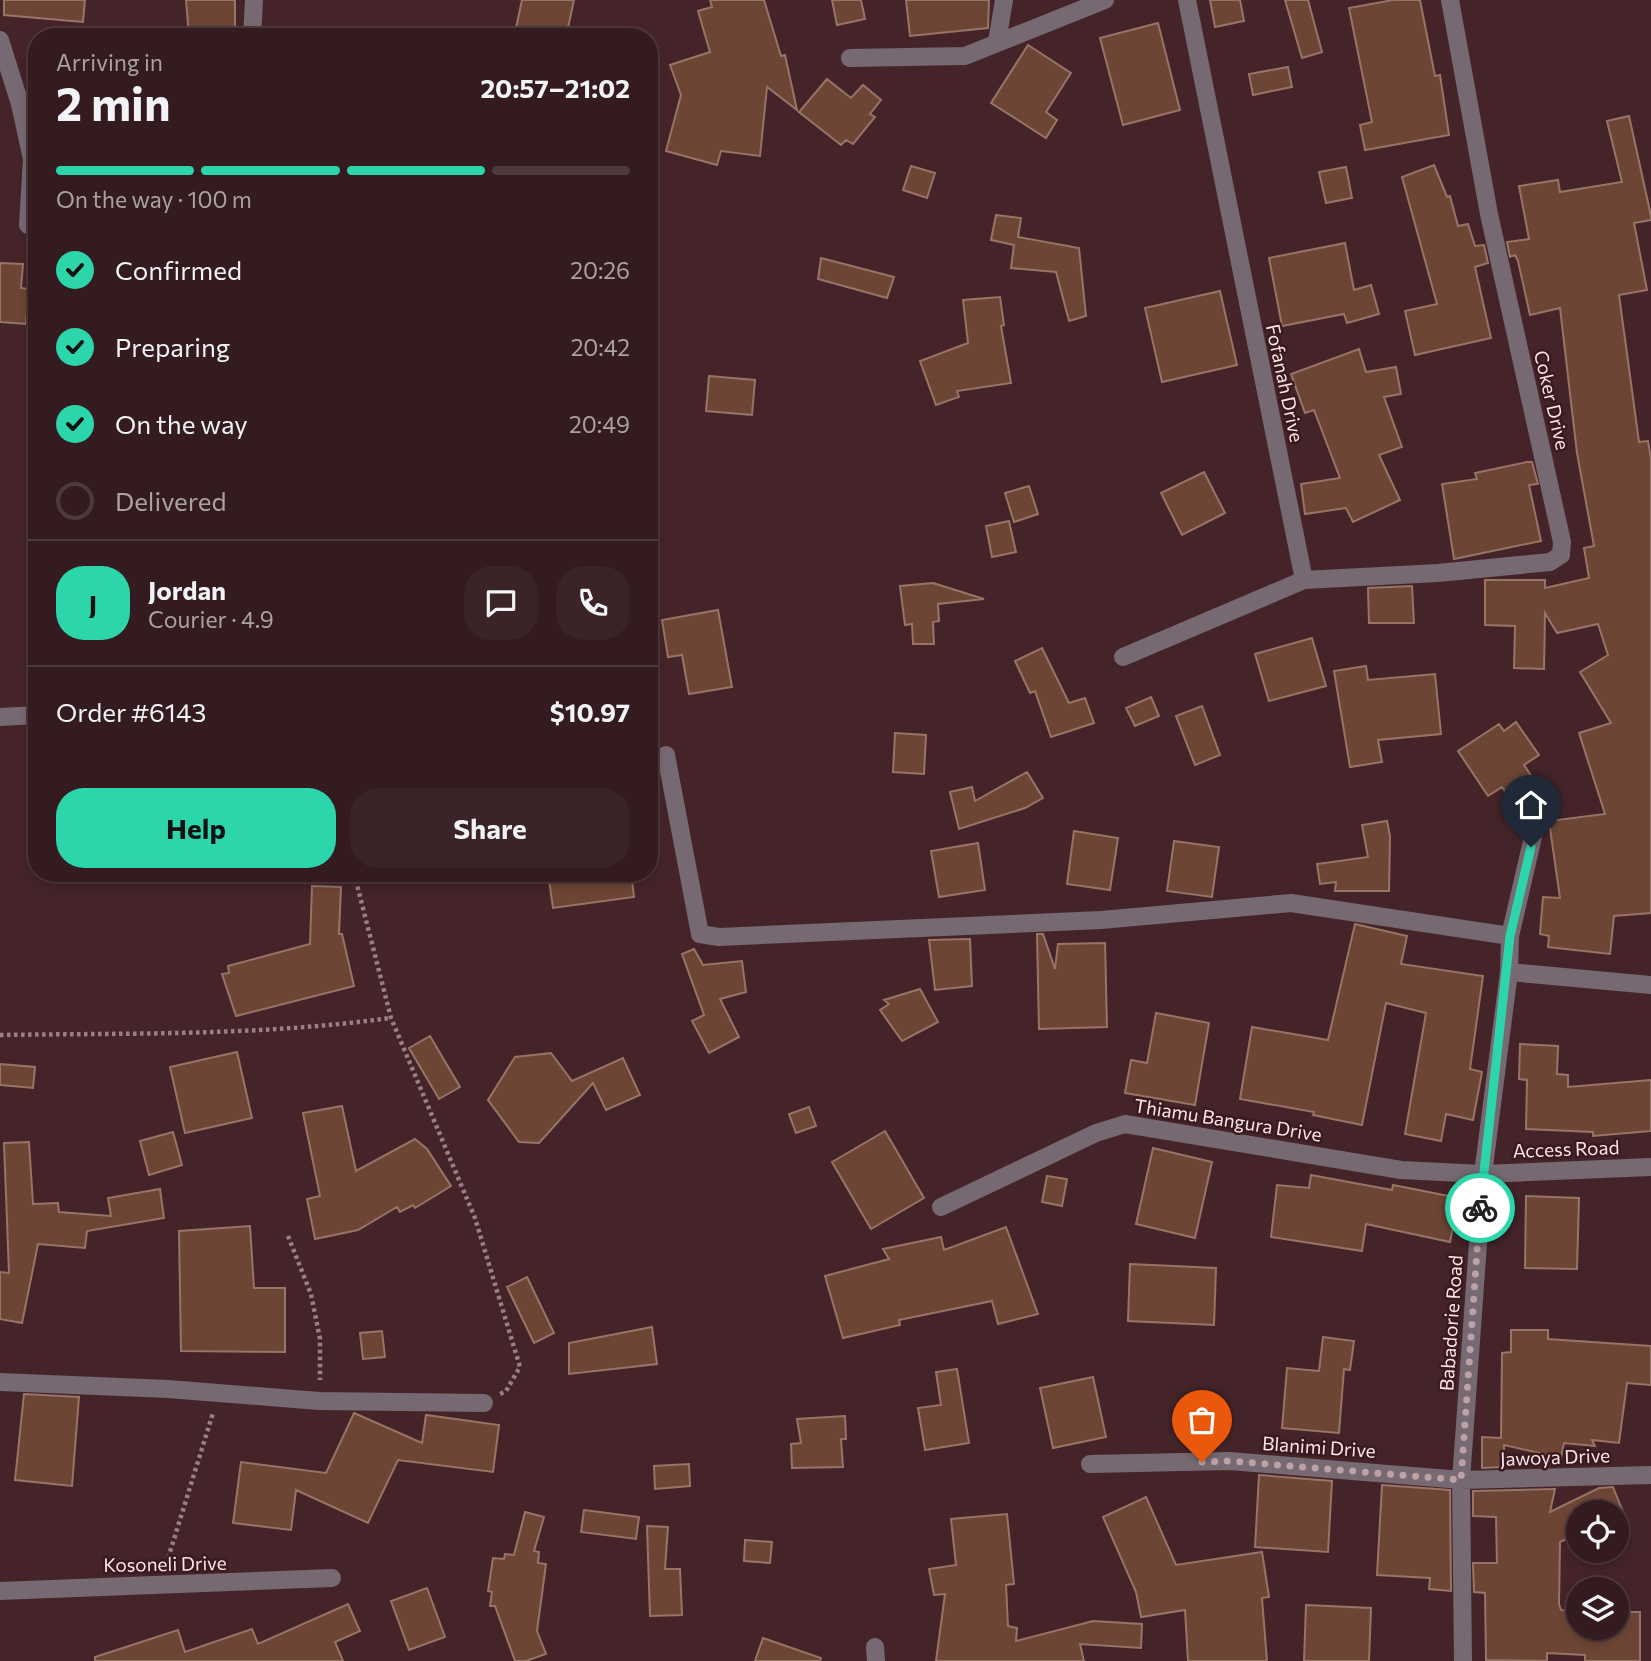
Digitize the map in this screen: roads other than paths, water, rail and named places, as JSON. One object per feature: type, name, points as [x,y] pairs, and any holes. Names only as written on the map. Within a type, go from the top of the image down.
[{"type":"street","points":[[252,28],[254,0]]},
{"type":"street","points":[[997,42],[1004,0]]},
{"type":"street","points":[[850,58],[965,56],[1105,0]]},
{"type":"street","name":"Fofanah Drive","points":[[1187,0],[1304,580]]},
{"type":"street","name":"Coker Drive","points":[[1304,580],[1438,573],[1550,562],[1561,555],[1562,542],[1489,214],[1450,0]]},
{"type":"street","points":[[0,40],[20,104],[28,141]]},
{"type":"street","points":[[1123,657],[1304,580]]},
{"type":"street","points":[[0,717],[28,715]]},
{"type":"street","points":[[666,755],[700,934],[719,937],[1101,920],[1291,903],[1510,936]]},
{"type":"street","name":"Babadorie Road","points":[[1463,1661],[1461,1480],[1483,1174],[1510,936],[1536,824]]},
{"type":"street","points":[[1508,972],[1651,985]]},
{"type":"street","name":"Thiamu Bangura Drive","points":[[941,1207],[1096,1133],[1125,1124],[1401,1170],[1483,1174]]},
{"type":"street","name":"Access Road","points":[[1483,1174],[1651,1167]]},
{"type":"street","points":[[0,1382],[220,1392],[319,1401],[484,1403]]},
{"type":"street","name":"Blanimi Drive","points":[[1090,1464],[1230,1461],[1461,1480]]},
{"type":"street","name":"Jawoya Drive","points":[[1461,1480],[1651,1475]]},
{"type":"street","name":"Kosoneli Drive","points":[[0,1591],[332,1578]]}]
